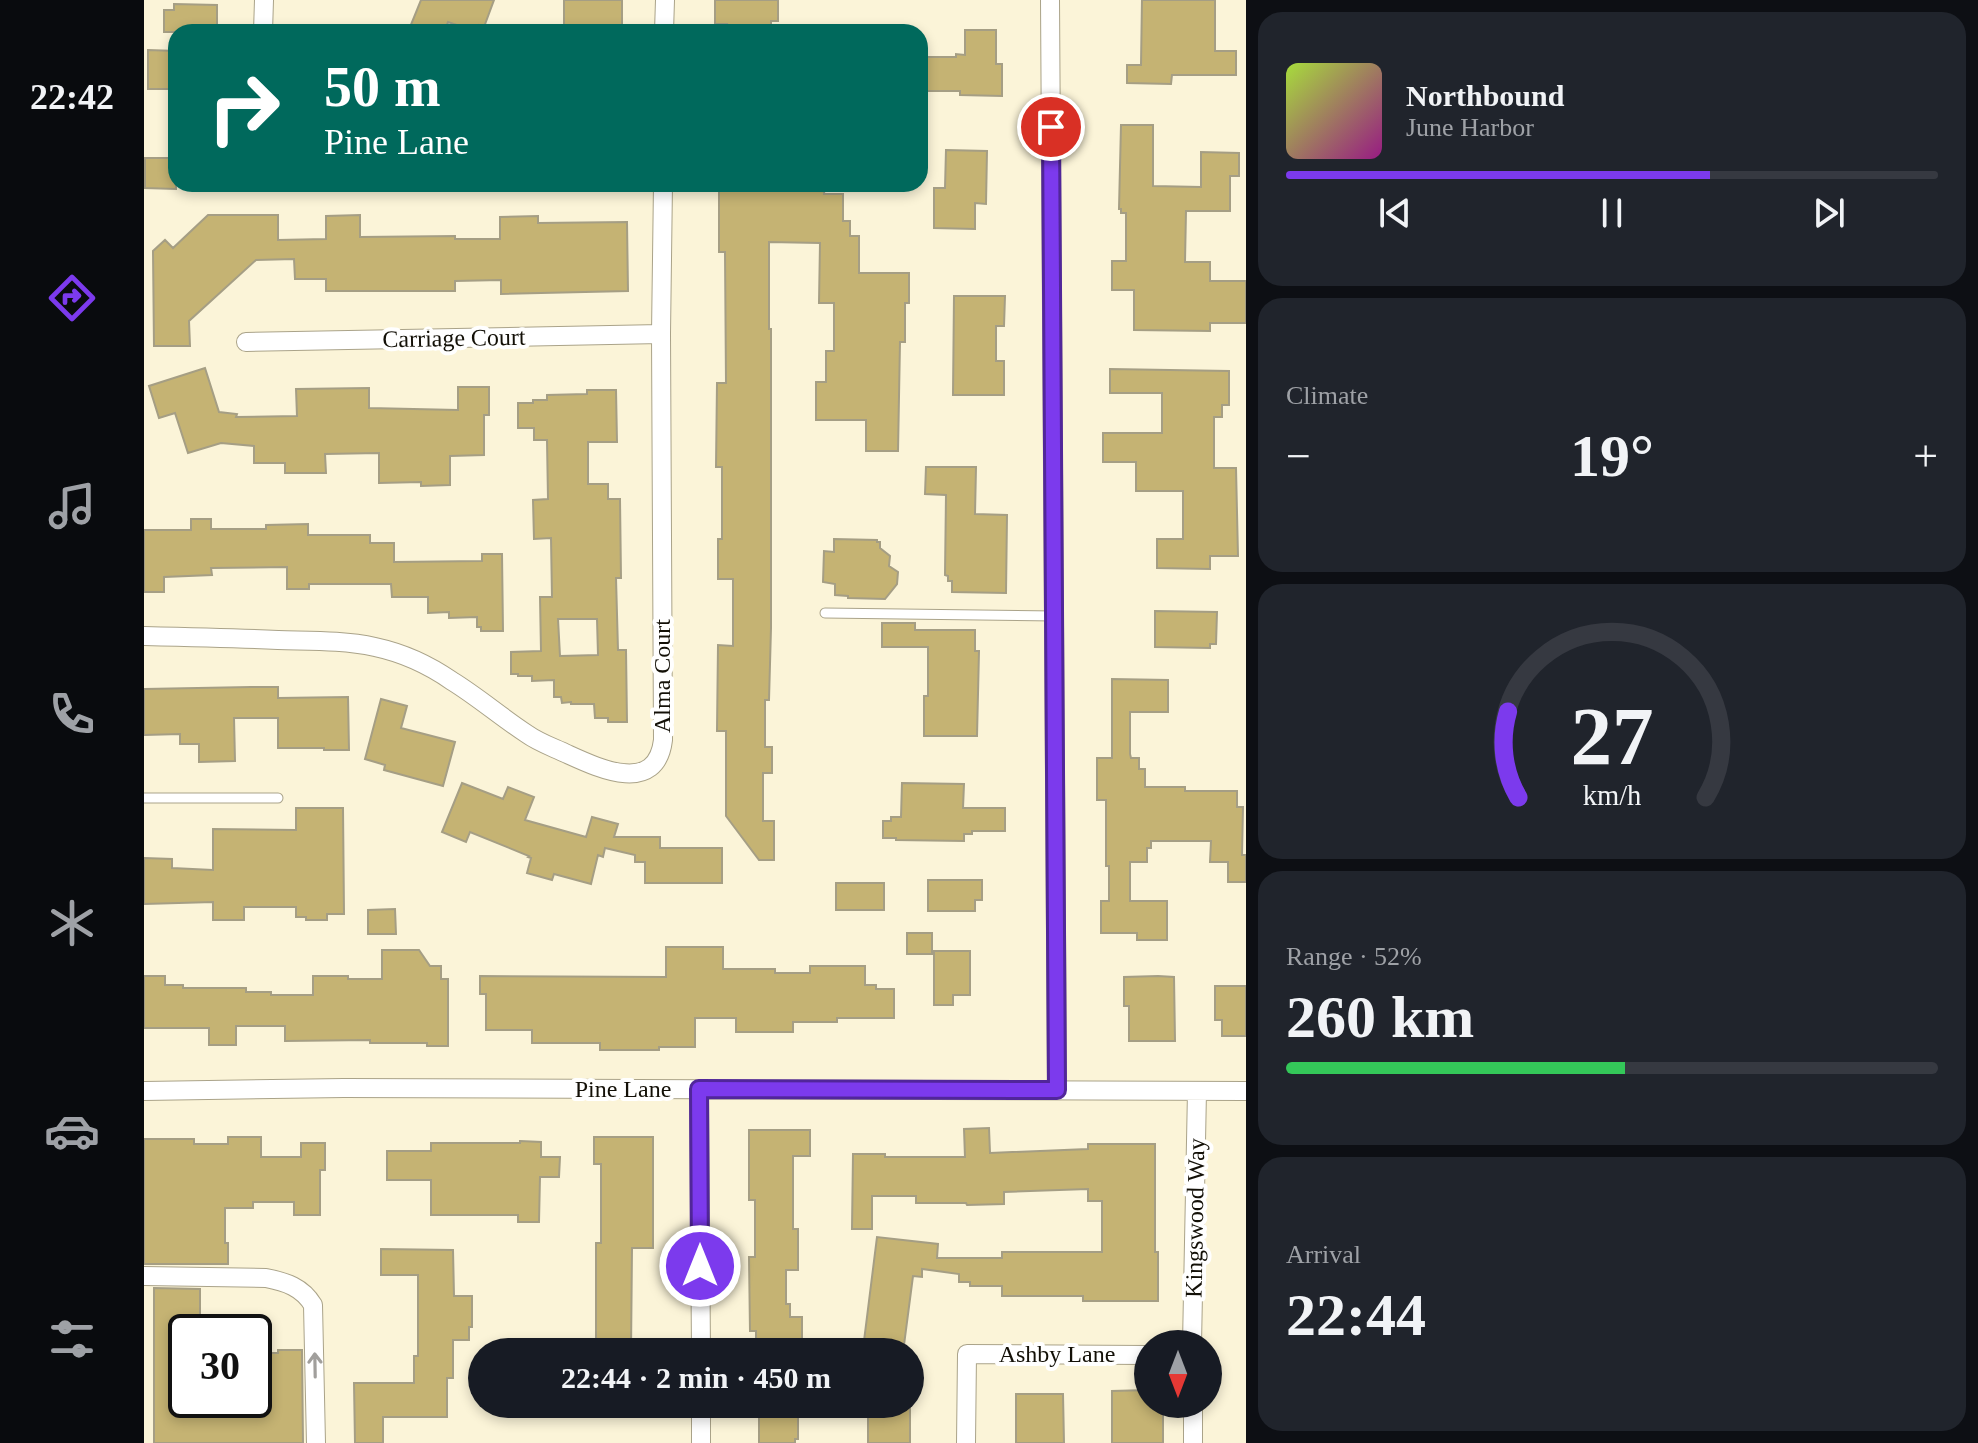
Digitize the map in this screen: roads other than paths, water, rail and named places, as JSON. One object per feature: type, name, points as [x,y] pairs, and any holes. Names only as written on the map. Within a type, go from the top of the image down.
[{"type":"street","points":[[263,24],[264,0]]},
{"type":"street","points":[[664,24],[665,0]]},
{"type":"street","points":[[1050,0],[1057,1090]]},
{"type":"street","name":"Alma Court","points":[[144,636],[327,641],[375,647],[411,658],[452,680],[529,736],[598,768],[629,773],[654,764],[661,753],[663,740],[663,192]]},
{"type":"street","name":"Carriage Court","points":[[246,342],[661,334]]},
{"type":"street","name":"Pine Lane","points":[[144,1091],[344,1088],[1246,1091]]},
{"type":"street","points":[[699,1089],[701,1338]]},
{"type":"street","name":"Kingswood Way","points":[[1192,1330],[1197,1091]]},
{"type":"street","points":[[144,1276],[266,1278],[297,1287],[307,1295],[313,1305],[316,1443]]},
{"type":"street","name":"Ashby Lane","points":[[966,1443],[967,1354],[1134,1355]]},
{"type":"street","points":[[701,1418],[701,1443]]},
{"type":"street","points":[[1193,1418],[1193,1443]]},
{"type":"lane","points":[[825,613],[1055,616]]},
{"type":"lane","points":[[144,798],[278,798]]}]
